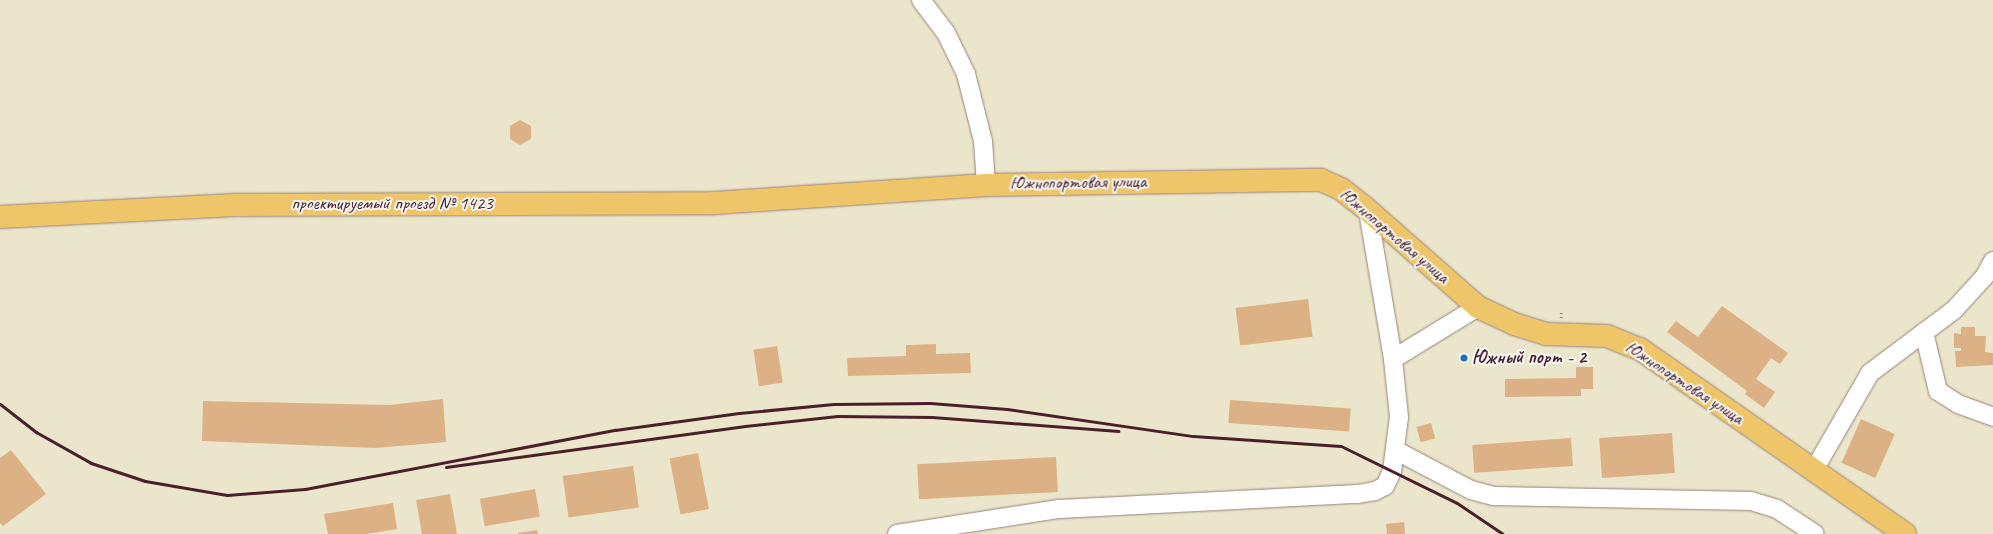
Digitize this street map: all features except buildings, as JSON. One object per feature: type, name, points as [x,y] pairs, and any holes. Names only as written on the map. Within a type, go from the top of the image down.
[{"type":"main road","name":"Южнопортовая улица","points":[[986,185],[1321,180],[1341,189],[1478,307],[1514,324],[1546,334],[1607,336],[1640,349],[1905,534]]},
{"type":"main road","name":"проектируемый проезд № 1423","points":[[7,217],[235,205],[706,203],[986,185]]},
{"type":"street","name":"Южнопортовая улица","points":[[921,0],[946,33],[966,74],[983,141],[986,185]]},
{"type":"street","points":[[897,534],[1059,509],[1358,494],[1375,491],[1385,486],[1392,471],[1399,417],[1393,359],[1368,211]]},
{"type":"street","points":[[1814,470],[1870,372],[1954,310],[1985,276],[1993,261]]},
{"type":"street","points":[[1393,359],[1478,307]]},
{"type":"street","points":[[1924,332],[1938,391],[1958,404],[1993,417]]},
{"type":"street","points":[[1395,450],[1471,490],[1494,496],[1751,501],[1777,509],[1815,534]]},
{"type":"railway","points":[[0,404],[36,432],[91,463],[145,481],[227,495],[305,489],[615,430],[739,413],[834,404],[930,403],[1007,409],[1193,436],[1341,446],[1457,503],[1503,534]]},
{"type":"railway","points":[[446,467],[745,426],[837,416],[932,417],[1118,431]]},
{"type":"place","name":"Южный порт - 2","points":[[1464,358]]}]
